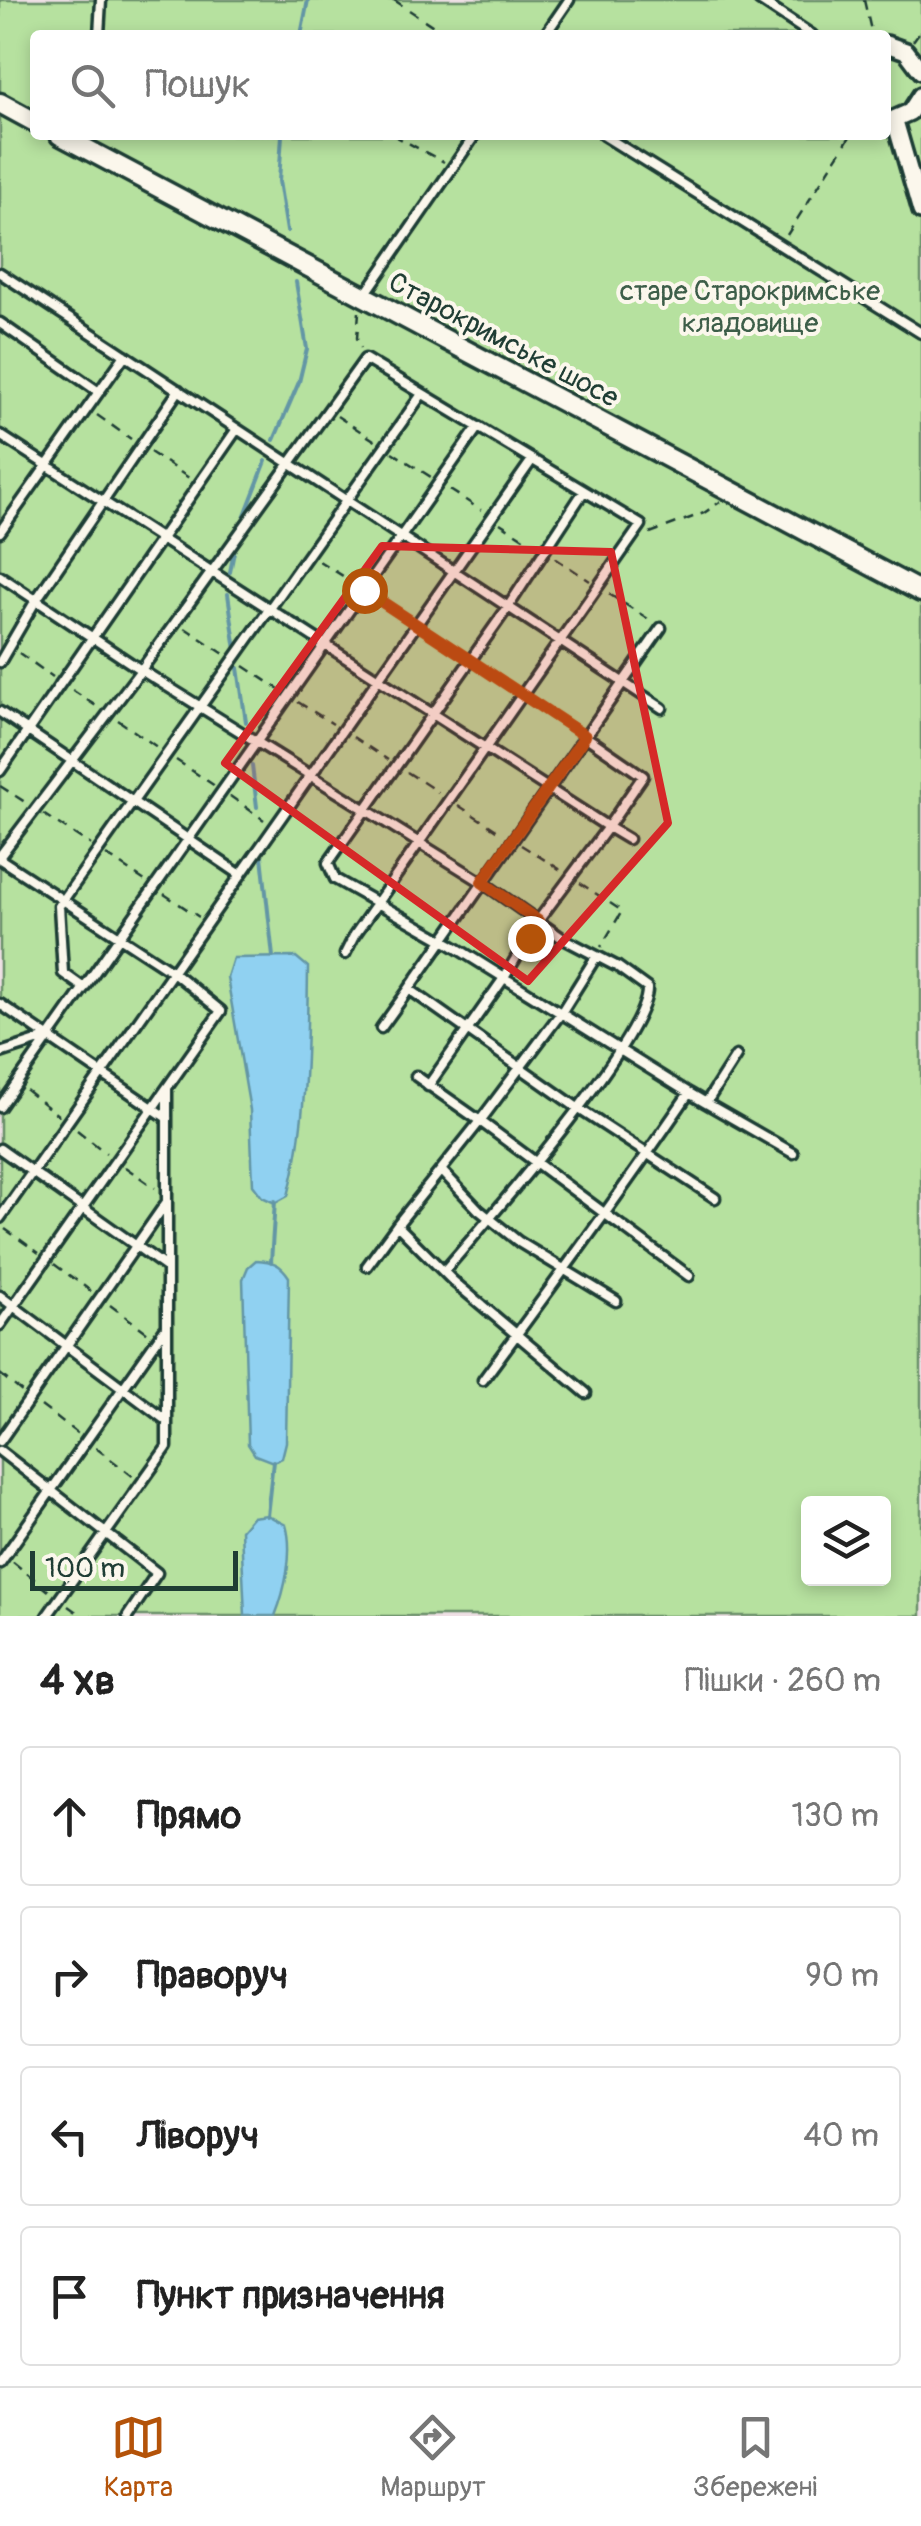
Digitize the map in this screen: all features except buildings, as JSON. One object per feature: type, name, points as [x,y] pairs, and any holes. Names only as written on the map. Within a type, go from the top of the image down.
[{"type":"street","points":[[891,46],[906,50],[921,71]]},
{"type":"street","points":[[0,103],[30,119]]},
{"type":"street","points":[[891,120],[919,103]]},
{"type":"street","points":[[891,124],[921,210]]},
{"type":"street","name":"Старокримське шосе","points":[[86,142],[364,296],[921,592]]},
{"type":"lane","points":[[99,30],[101,0]]},
{"type":"lane","points":[[549,30],[570,0]]},
{"type":"lane","points":[[759,0],[804,30]]},
{"type":"lane","points":[[364,296],[472,140]]},
{"type":"lane","points":[[611,140],[921,333]]},
{"type":"lane","points":[[0,273],[662,708]]},
{"type":"lane","points":[[0,323],[99,392]]},
{"type":"lane","points":[[0,532],[125,355]]},
{"type":"lane","points":[[0,1325],[222,1011],[173,972],[0,858],[365,359],[641,525],[345,954]]},
{"type":"lane","points":[[0,662],[36,600],[179,390]]},
{"type":"lane","points":[[84,988],[64,973],[59,906],[422,394]]},
{"type":"lane","points":[[0,1106],[478,427]]},
{"type":"lane","points":[[0,772],[237,428]]},
{"type":"lane","points":[[0,435],[628,838]]},
{"type":"lane","points":[[0,1222],[532,460]]},
{"type":"lane","points":[[584,491],[328,864],[335,879],[793,1153]]},
{"type":"lane","points":[[0,576],[141,670],[647,988],[644,1004],[620,1048],[579,1110],[445,1270]]},
{"type":"lane","points":[[381,1028],[661,628]]},
{"type":"lane","points":[[0,712],[241,874]]},
{"type":"lane","points":[[428,1086],[504,978],[538,921],[643,776],[585,736]]},
{"type":"lane","points":[[367,1266],[521,1067],[596,957]]},
{"type":"lane","points":[[410,989],[579,1110],[715,1198]]},
{"type":"lane","points":[[0,1004],[167,1118]]},
{"type":"lane","points":[[0,1053],[49,1037]]},
{"type":"lane","points":[[706,1102],[736,1056]]},
{"type":"lane","points":[[416,1076],[688,1276]]},
{"type":"lane","points":[[48,1616],[168,1447],[167,1088]]},
{"type":"lane","points":[[483,1380],[689,1092]]},
{"type":"lane","points":[[0,1149],[166,1267]]},
{"type":"lane","points":[[440,1170],[519,1242],[616,1301]]},
{"type":"lane","points":[[0,1440],[166,1200]]},
{"type":"lane","points":[[397,1225],[453,1281],[586,1393]]},
{"type":"lane","points":[[0,1296],[167,1421]]},
{"type":"lane","points":[[3,1559],[165,1329]]},
{"type":"lane","points":[[0,1451],[158,1572],[128,1616]]},
{"type":"path","points":[[394,0],[439,30]]},
{"type":"path","points":[[864,0],[871,30]]},
{"type":"path","points":[[402,140],[453,167]]},
{"type":"path","points":[[780,246],[847,140]]},
{"type":"path","points":[[364,296],[357,317],[357,338],[365,359]]},
{"type":"path","points":[[634,536],[664,530],[704,513],[734,492]]},
{"type":"path","points":[[309,554],[585,736]]},
{"type":"path","points":[[175,622],[622,911],[596,957]]},
{"type":"path","points":[[9,646],[274,827]]},
{"type":"path","points":[[17,1082],[166,1200]]},
{"type":"path","points":[[0,1222],[157,1340]]},
{"type":"path","points":[[0,1374],[142,1483]]},
{"type":"path","points":[[3,1559],[82,1616]]},
{"type":"highlighted area","points":[[382,546],[611,552],[668,823],[528,981],[225,763]]},
{"type":"green space","name":"старе Старокримське кладовище","points":[[0,0],[921,0],[921,1616],[0,1616]]},
{"type":"water","points":[[296,957],[308,967],[302,1112],[288,1196],[275,1203],[262,1197],[253,1185],[250,1110],[227,977],[233,958]]},
{"type":"water","points":[[256,1260],[275,1264],[289,1277],[286,1442],[282,1458],[273,1462],[255,1455],[248,1444],[243,1279]]},
{"type":"water","points":[[267,1515],[286,1525],[289,1559],[285,1583],[275,1616],[245,1616],[241,1530],[252,1517]]},
{"type":"waterway","points":[[302,30],[308,0]]},
{"type":"waterway","points":[[282,140],[279,181],[287,231]]},
{"type":"waterway","points":[[274,440],[299,382],[307,349],[296,282]]},
{"type":"waterway","points":[[238,533],[266,461]]},
{"type":"waterway","points":[[230,572],[236,542]]},
{"type":"waterway","points":[[228,594],[236,650]]},
{"type":"waterway","points":[[238,668],[246,722]]},
{"type":"waterway","points":[[252,766],[257,807]]},
{"type":"waterway","points":[[262,856],[273,957]]},
{"type":"waterway","points":[[271,1262],[275,1201]]},
{"type":"waterway","points":[[267,1516],[273,1461]]},
{"type":"route","points":[[364,590],[585,736],[482,882],[538,921],[530,938]]}]
